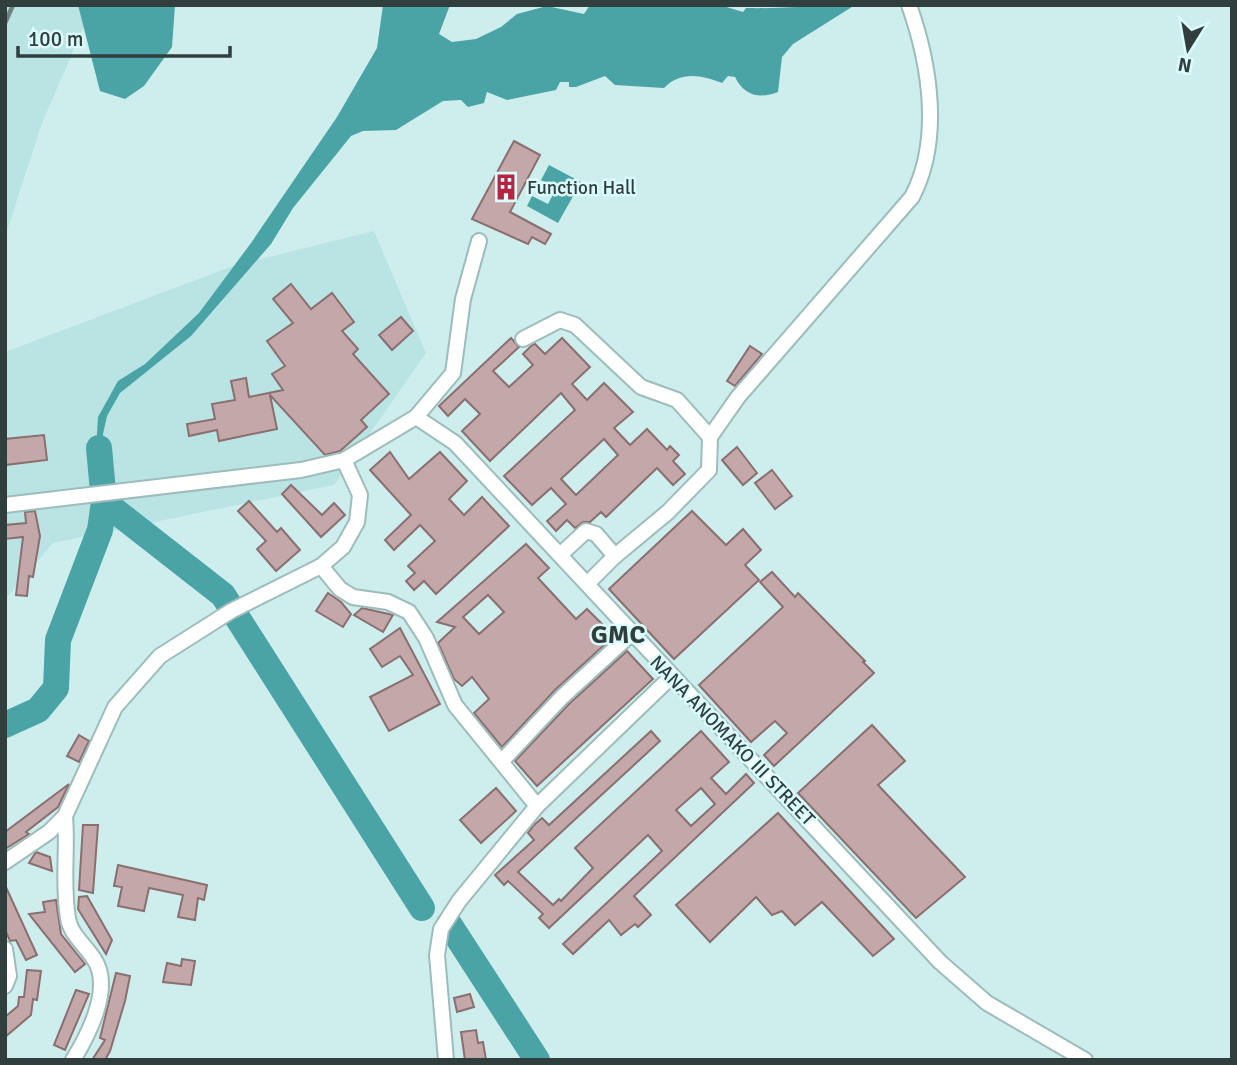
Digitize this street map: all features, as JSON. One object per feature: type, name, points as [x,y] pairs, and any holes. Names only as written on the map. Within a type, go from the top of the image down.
[{"type":"street","points":[[588,583],[615,556],[668,512],[709,470],[710,437],[738,397],[904,207],[920,181],[926,165],[928,93],[920,36],[909,5]]},
{"type":"street","points":[[5,505],[116,489],[301,470],[344,460],[416,417],[453,373],[463,299],[479,241]]},
{"type":"street","points":[[523,339],[560,320],[575,325],[640,387],[677,400],[710,437]]},
{"type":"street","name":"NANA ANOMAKO III STREET","points":[[416,417],[455,443],[588,583],[671,677],[705,706],[964,985],[1009,1017],[1085,1060]]},
{"type":"street","points":[[5,862],[49,832],[65,816],[115,707],[134,682],[160,656],[231,611],[321,566],[343,547],[357,522],[360,495],[344,460]]},
{"type":"street","points":[[561,554],[590,531],[615,556]]},
{"type":"street","points":[[321,566],[340,589],[353,597],[388,602],[409,612],[432,649],[455,705],[537,806]]},
{"type":"street","points":[[502,761],[562,697],[632,633]]},
{"type":"street","points":[[446,1060],[437,956],[441,929],[459,901],[537,806],[671,677]]},
{"type":"street","points":[[65,816],[68,923],[100,969],[101,986],[89,1030],[73,1060]]},
{"type":"street","points":[[5,949],[9,976],[5,986]]},
{"type":"shaded area","points":[[5,5],[93,5],[42,123],[5,237]]},
{"type":"shaded area","points":[[374,231],[426,353],[334,485],[53,543],[5,600],[5,352],[233,266]]},
{"type":"water","points":[[78,5],[175,5],[172,47],[144,86],[125,99],[100,91]]},
{"type":"water","points":[[383,5],[450,5],[439,34],[452,42],[476,39],[501,27],[517,14],[547,6],[584,14],[590,5],[720,5],[743,12],[746,8],[855,5],[793,44],[782,57],[778,92],[771,94],[748,92],[735,77],[728,76],[722,83],[706,78],[684,77],[664,88],[615,85],[605,76],[576,87],[569,87],[569,82],[560,82],[556,90],[507,100],[487,92],[484,103],[468,107],[461,100],[443,101],[396,130],[363,131],[351,136],[293,208],[271,244],[191,336],[120,393],[107,416],[103,434],[107,482],[94,483],[98,417],[118,381],[145,364],[199,313],[251,243],[337,117],[377,48]]},
{"type":"water","points":[[549,165],[581,182],[558,223],[527,206],[532,196],[548,204],[556,189],[541,180]]},
{"type":"building","name":"Function Hall","points":[[514,141],[540,155],[510,212],[551,234],[545,244],[532,237],[528,244],[472,219]]},
{"type":"building","points":[[291,284],[311,309],[332,293],[354,322],[342,331],[358,349],[353,354],[389,394],[361,420],[367,427],[340,451],[325,455],[270,395],[277,429],[219,441],[217,430],[189,436],[187,424],[215,419],[212,404],[235,400],[231,381],[246,378],[249,397],[283,390],[272,374],[285,366],[267,341],[293,323],[273,299]]},
{"type":"building","points":[[401,317],[413,331],[392,350],[379,335]]},
{"type":"building","points":[[511,338],[519,347],[493,371],[509,387],[533,365],[523,354],[532,345],[535,344],[545,354],[562,338],[590,367],[572,384],[587,400],[604,383],[633,412],[614,428],[630,445],[647,429],[667,450],[670,446],[679,455],[673,461],[685,474],[673,485],[657,468],[606,517],[601,512],[590,522],[583,522],[575,528],[567,520],[556,531],[547,521],[566,504],[551,488],[532,505],[504,476],[575,410],[561,393],[490,461],[462,431],[480,414],[465,399],[448,416],[439,406]],"holes":[[[604,439],[618,455],[576,495],[561,479]]]},
{"type":"building","points":[[750,346],[762,354],[735,386],[727,381]]},
{"type":"building","points":[[44,435],[47,460],[5,465],[5,439]]},
{"type":"building","points":[[737,447],[757,473],[743,485],[722,460]]},
{"type":"building","points":[[390,452],[409,479],[440,452],[467,481],[449,499],[464,515],[482,497],[509,526],[436,594],[424,581],[414,590],[406,581],[415,573],[408,566],[435,541],[420,525],[394,550],[385,540],[411,515],[370,470]]},
{"type":"building","points":[[772,470],[792,496],[775,509],[755,483]]},
{"type":"building","points":[[291,485],[322,515],[334,503],[345,515],[321,537],[282,494]]},
{"type":"building","points":[[249,501],[277,532],[281,528],[300,550],[276,571],[257,549],[266,541],[238,511]]},
{"type":"building","points":[[35,511],[40,536],[33,577],[29,576],[27,596],[16,595],[23,537],[5,539],[5,525],[26,523],[25,512]]},
{"type":"building","points":[[692,511],[726,545],[743,529],[761,550],[745,565],[759,580],[674,659],[609,589]]},
{"type":"building","points":[[526,544],[549,568],[538,578],[576,619],[587,609],[614,636],[555,690],[502,747],[474,713],[489,699],[472,677],[462,686],[454,679],[438,643],[455,627],[437,622]],"holes":[[[488,595],[504,612],[479,634],[463,617]]]},
{"type":"building","points":[[772,572],[795,597],[798,593],[874,673],[774,766],[764,755],[787,733],[775,721],[751,742],[699,685],[783,607],[760,582]]},
{"type":"building","points":[[328,593],[341,602],[351,614],[343,627],[316,611]]},
{"type":"building","points":[[362,608],[393,615],[383,632],[354,615]]},
{"type":"building","points":[[400,628],[440,704],[389,731],[370,697],[413,675],[400,656],[382,667],[370,649]]},
{"type":"building","points":[[627,651],[653,679],[537,786],[515,761],[569,704]]},
{"type":"building","points":[[872,725],[905,761],[878,785],[965,877],[916,918],[798,793]]},
{"type":"building","points":[[651,731],[660,741],[518,872],[553,905],[559,899],[561,901],[593,868],[575,848],[701,731],[729,762],[711,778],[726,794],[746,774],[754,783],[634,896],[651,915],[638,927],[635,924],[621,935],[609,920],[573,954],[563,944],[662,851],[648,835],[549,928],[539,918],[543,914],[508,881],[504,885],[495,875],[534,840],[528,833],[534,825],[542,818],[549,825]],"holes":[[[701,788],[715,804],[691,826],[676,810]]]},
{"type":"building","points":[[79,735],[89,741],[79,762],[67,756]]},
{"type":"building","points":[[69,784],[58,807],[26,832],[29,834],[5,849],[5,832]]},
{"type":"building","points":[[496,788],[516,811],[481,843],[460,820]]},
{"type":"building","points":[[778,813],[894,939],[873,956],[822,902],[795,925],[782,911],[772,915],[756,897],[710,942],[676,905]]},
{"type":"building","points":[[83,825],[98,825],[93,893],[79,890]]},
{"type":"building","points":[[36,852],[50,857],[52,871],[29,863]]},
{"type":"building","points":[[118,865],[207,885],[204,900],[198,898],[195,920],[178,917],[183,895],[149,888],[144,911],[118,906],[122,887],[114,886]]},
{"type":"building","points":[[5,885],[37,955],[26,960],[16,940],[10,941],[6,932]]},
{"type":"building","points":[[87,896],[112,940],[106,954],[78,909],[79,897]]},
{"type":"building","points":[[56,900],[61,934],[85,964],[75,972],[29,914],[45,912],[43,902]]},
{"type":"building","points":[[182,959],[195,961],[191,985],[163,982],[167,963],[181,966]]},
{"type":"building","points":[[27,970],[41,971],[37,1000],[33,999],[31,1015],[5,1037],[5,1017],[18,1006],[19,997],[24,997]]},
{"type":"building","points":[[116,973],[130,976],[125,1001],[105,1060],[92,1060],[105,1040],[100,1038]]},
{"type":"building","points":[[76,990],[89,994],[65,1050],[54,1045]]},
{"type":"building","points":[[470,994],[474,1007],[457,1012],[454,998]]},
{"type":"building","points":[[476,1030],[478,1043],[483,1042],[486,1060],[465,1060],[461,1032]]},
{"type":"waterway","points":[[5,725],[38,710],[56,688],[58,640],[100,530],[104,502],[99,448]]},
{"type":"waterway","points":[[104,502],[223,595],[422,908]]},
{"type":"waterway","points":[[449,924],[537,1060]]},
{"type":"railway","points":[[5,23],[13,5]]},
{"type":"place","name":"Function Hall","points":[[506,187]]},
{"type":"district","name":"GMC","points":[[618,634]]}]
